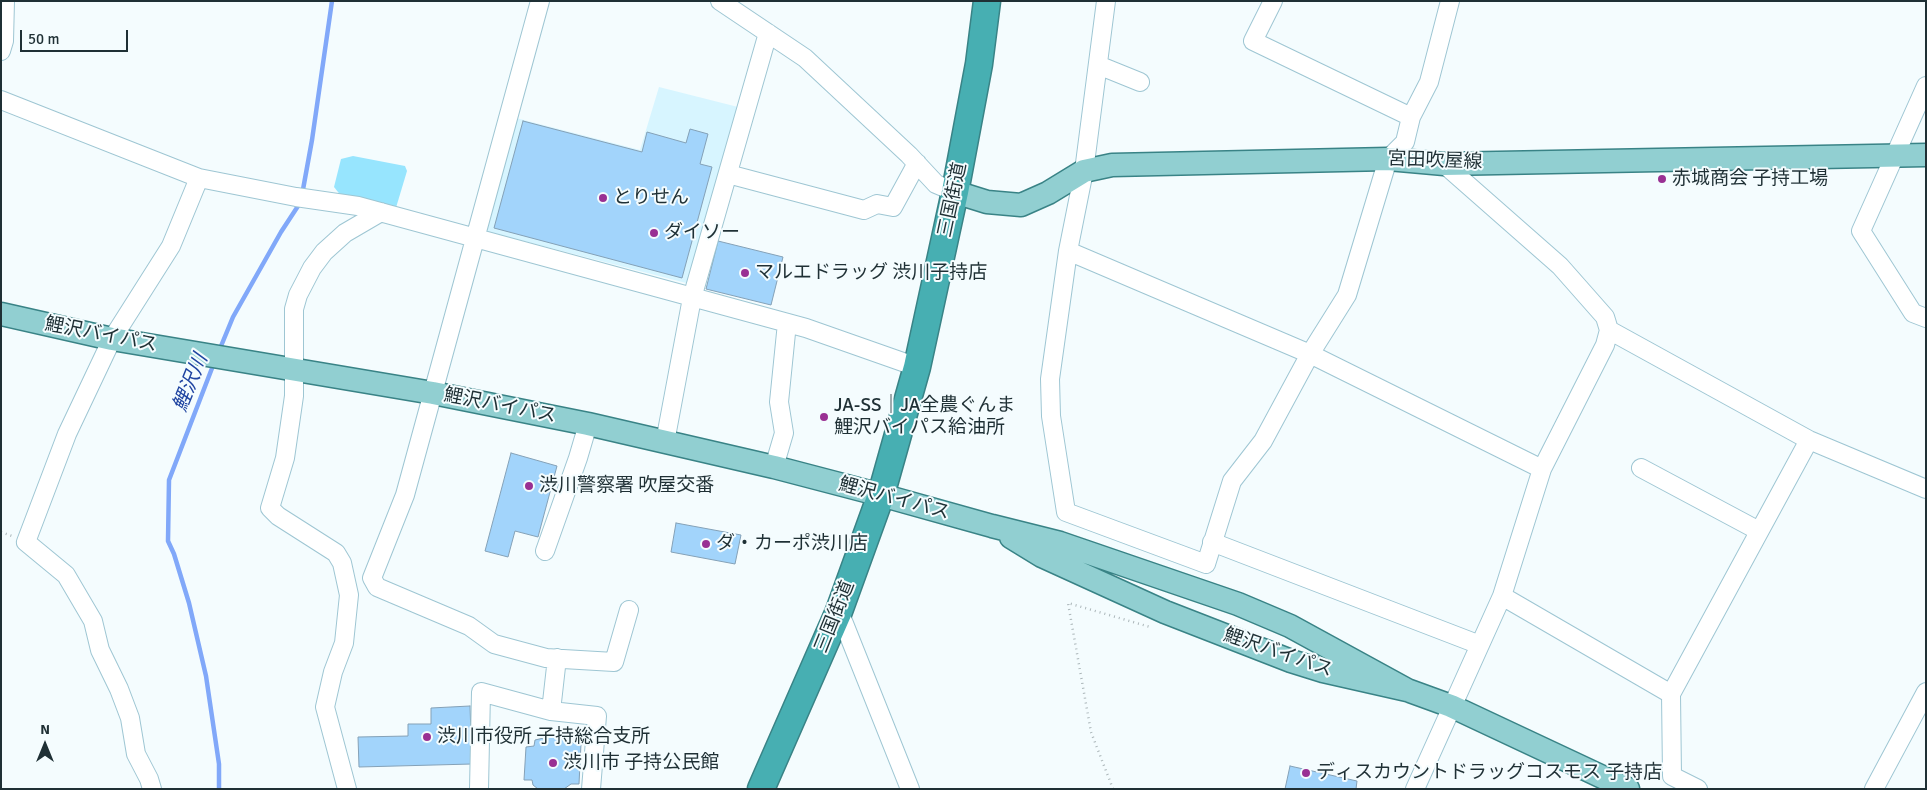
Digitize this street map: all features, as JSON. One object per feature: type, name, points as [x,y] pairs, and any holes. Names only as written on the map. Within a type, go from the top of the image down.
[{"type":"highway","name":"三国街道","points":[[761,789],[839,611],[881,495],[917,367],[955,192],[979,64],[987,1]]},
{"type":"main road","name":"宮田吹屋線","points":[[955,192],[987,202],[1021,204],[1048,193],[1084,171],[1112,165],[1388,159],[1444,164],[1926,155]]},
{"type":"main road","name":"鯉沢バイパス","points":[[1,314],[112,339],[434,393],[588,424],[774,467],[881,495],[1060,543],[1256,611],[1340,652],[1407,690]]},
{"type":"main road","name":"鯉沢バイパス","points":[[992,526],[1042,556],[1165,612],[1291,660],[1323,670],[1407,690],[1451,706],[1628,789]]},
{"type":"street","points":[[1,52],[4,41],[4,1]]},
{"type":"street","points":[[540,1],[405,495],[372,578],[377,587],[469,626],[494,644],[546,658],[614,662],[629,610]]},
{"type":"street","points":[[720,1],[805,58],[936,184],[955,192]]},
{"type":"street","points":[[1106,1],[1084,171],[1068,251],[1050,379],[1051,416],[1066,512],[1206,564],[1232,481],[1263,441],[1310,354],[1347,295],[1388,159],[1405,142],[1411,117],[1429,82],[1450,1]]},
{"type":"street","points":[[1273,1],[1253,41],[1411,117]]},
{"type":"street","points":[[665,442],[692,298],[768,33]]},
{"type":"street","points":[[1098,66],[1140,82]]},
{"type":"street","points":[[1926,86],[1861,231],[1913,313],[1926,318]]},
{"type":"street","points":[[1,100],[199,178],[358,206],[381,212],[787,323],[917,367]]},
{"type":"street","points":[[728,174],[864,210],[877,204],[892,207],[917,164]]},
{"type":"street","points":[[1415,789],[1502,596],[1542,469],[1605,345],[1609,330],[1605,317],[1560,266],[1444,164]]},
{"type":"street","points":[[152,789],[136,754],[130,718],[119,689],[100,650],[93,621],[66,575],[26,542],[67,434],[112,339],[171,246],[199,178]]},
{"type":"street","points":[[347,789],[325,707],[333,672],[344,643],[349,595],[342,564],[336,554],[278,516],[270,508],[285,458],[294,396],[294,309],[303,282],[324,252],[346,233],[381,212]]},
{"type":"street","points":[[1068,251],[1310,354],[1542,469]]},
{"type":"street","points":[[774,467],[784,433],[779,402],[787,323]]},
{"type":"street","points":[[1609,330],[1808,440],[1926,489]]},
{"type":"street","points":[[545,551],[588,424]]},
{"type":"street","points":[[1698,789],[1672,776],[1671,694],[1808,440]]},
{"type":"street","points":[[1641,468],[1759,530]]},
{"type":"street","points":[[1212,542],[1480,645]]},
{"type":"street","points":[[1502,596],[1671,694]]},
{"type":"street","points":[[839,611],[910,789]]},
{"type":"street","points":[[550,711],[556,658]]},
{"type":"street","points":[[479,789],[481,692],[550,711],[597,716],[591,789]]},
{"type":"street","points":[[1874,789],[1926,692]]},
{"type":"path","points":[[1113,789],[1091,732],[1068,603],[1152,627],[1165,612]]},
{"type":"shaded area","name":"とりせん","points":[[659,87],[738,107],[725,158],[717,179],[691,282],[686,283],[485,231],[516,118],[640,150]]},
{"type":"shaded area","points":[[353,156],[405,166],[407,171],[395,211],[342,197],[334,187],[341,159]]},
{"type":"building","name":"とりせん","points":[[523,121],[642,152],[647,132],[686,143],[690,129],[708,134],[700,164],[712,167],[682,278],[494,228]]},
{"type":"building","name":"マルエドラッグ 渋川子持店","points":[[718,241],[783,257],[771,305],[706,289]]},
{"type":"building","points":[[511,453],[557,466],[538,537],[515,531],[508,557],[485,551]]},
{"type":"building","name":"ダ・カーポ渋川店","points":[[676,523],[741,535],[735,564],[671,552]]},
{"type":"building","name":"渋川市役所 子持総合支所","points":[[470,706],[472,764],[359,767],[358,737],[408,736],[408,724],[431,724],[431,708]]},
{"type":"building","name":"渋川市 子持公民館","points":[[552,736],[568,738],[573,743],[581,744],[579,784],[571,784],[564,789],[538,789],[533,785],[532,780],[524,780],[526,747],[534,746],[535,740]]},
{"type":"building","name":"ディスカウントドラッグコスモス 子持店","points":[[1290,766],[1357,781],[1356,789],[1285,789]]},
{"type":"waterway","name":"鯉沢川","points":[[302,195],[332,1]]},
{"type":"waterway","name":"鯉沢川","points":[[219,351],[233,317],[281,232],[300,203]]},
{"type":"waterway","name":"鯉沢川","points":[[214,363],[169,480],[168,541],[174,554],[189,603],[206,676],[219,764],[219,789]]},
{"type":"place","name":"赤城商会 子持工場","points":[[1662,179]]},
{"type":"place","name":"とりせん","points":[[603,198]]},
{"type":"place","name":"ダイソー","points":[[654,233]]},
{"type":"place","name":"マルエドラッグ 渋川子持店","points":[[745,273]]},
{"type":"place","name":"JA-SS｜JA全農ぐんま 鯉沢バイパス給油所","points":[[824,417]]},
{"type":"place","name":"渋川警察署 吹屋交番","points":[[529,486]]},
{"type":"place","name":"ダ・カーポ渋川店","points":[[706,544]]},
{"type":"place","name":"渋川市役所 子持総合支所","points":[[427,737]]},
{"type":"place","name":"渋川市 子持公民館","points":[[553,763]]},
{"type":"place","name":"ディスカウントドラッグコスモス 子持店","points":[[1306,773]]}]
